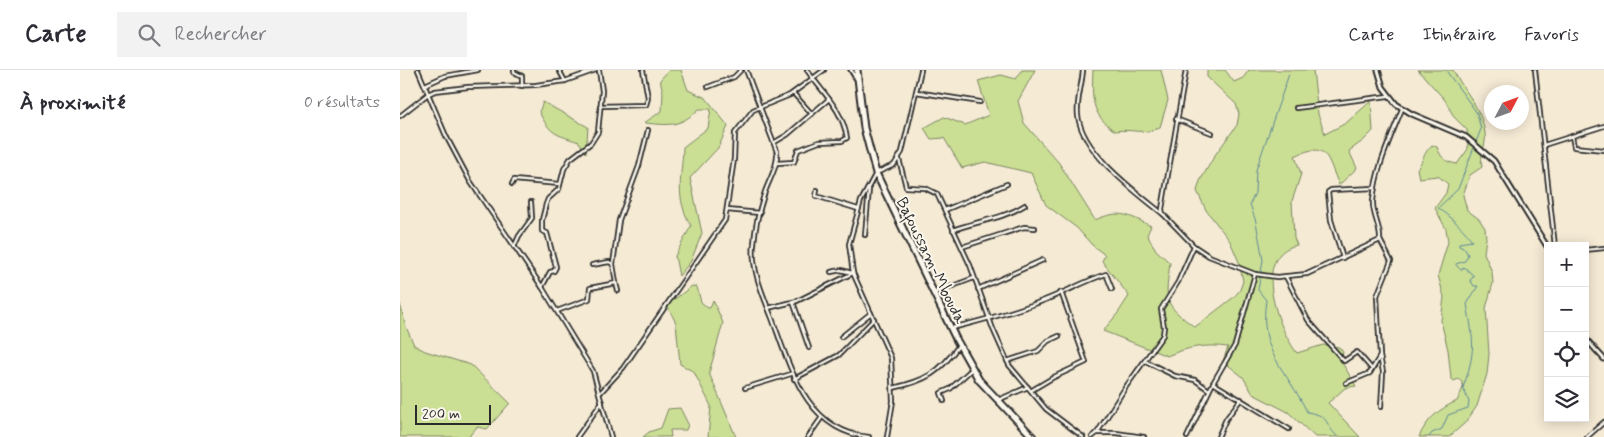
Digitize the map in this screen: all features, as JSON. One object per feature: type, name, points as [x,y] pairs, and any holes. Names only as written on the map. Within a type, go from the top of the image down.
[{"type":"highway","name":"Bafoussam-Mbouda","points":[[857,70],[864,128],[876,173],[972,369],[996,401],[1033,437]]},
{"type":"street","points":[[418,70],[446,136],[470,181],[542,287],[593,371],[610,437]]},
{"type":"street","points":[[425,85],[445,76],[478,70]]},
{"type":"street","points":[[514,70],[515,73],[522,76],[522,86]]},
{"type":"street","points":[[558,70],[565,81]]},
{"type":"street","points":[[400,116],[428,94],[468,87],[522,86],[565,81],[598,70],[602,91],[596,136],[570,159],[564,169],[557,192],[548,198],[542,214],[542,231],[547,233],[550,240],[556,268],[550,272],[542,287]]},
{"type":"street","points":[[600,106],[646,105],[647,90],[643,70]]},
{"type":"street","points":[[708,87],[734,77],[741,70]]},
{"type":"street","points":[[746,70],[775,142],[777,163],[766,189],[754,244],[754,264],[768,308],[794,379],[810,405],[822,417],[847,432],[869,437]]},
{"type":"street","points":[[777,163],[794,162],[799,149],[819,142],[846,139],[842,114],[806,70]]},
{"type":"street","points":[[600,393],[623,368],[722,224],[727,210],[734,159],[733,136],[750,112],[793,93],[824,70]]},
{"type":"street","points":[[852,70],[857,78]]},
{"type":"street","points":[[887,437],[893,407],[891,358],[852,273],[849,244],[863,197],[876,173],[891,167],[899,159],[908,135],[921,70]]},
{"type":"street","points":[[1084,70],[1077,102],[1078,118],[1083,131],[1104,162],[1163,214],[1194,246],[1210,256],[1255,274],[1286,277],[1307,274],[1380,240]]},
{"type":"street","points":[[1163,214],[1162,209],[1176,119],[1186,70]]},
{"type":"street","points":[[1378,70],[1388,96],[1402,109],[1466,137],[1494,161],[1544,242]]},
{"type":"street","points":[[1535,70],[1555,242]]},
{"type":"street","points":[[916,92],[980,102]]},
{"type":"street","points":[[793,93],[812,114]]},
{"type":"street","points":[[1296,108],[1388,96]]},
{"type":"street","points":[[775,142],[829,99]]},
{"type":"street","points":[[1381,407],[1383,372],[1380,356],[1377,296],[1391,261],[1380,240],[1373,210],[1380,163],[1402,109]]},
{"type":"street","points":[[1176,119],[1212,133]]},
{"type":"street","points":[[1544,145],[1604,126]]},
{"type":"street","points":[[618,291],[613,264],[615,261],[614,245],[619,220],[639,166],[648,130]]},
{"type":"street","points":[[1572,136],[1574,147],[1604,150]]},
{"type":"street","points":[[899,159],[906,187],[925,188],[934,191],[945,210],[962,247],[1007,360],[1014,372],[1032,390],[1046,409],[1083,437]]},
{"type":"street","points":[[512,184],[514,180],[559,184]]},
{"type":"street","points":[[945,210],[1006,184]]},
{"type":"street","points":[[865,235],[869,188]]},
{"type":"street","points":[[1343,258],[1331,220],[1328,192],[1331,190],[1375,188]]},
{"type":"street","points":[[817,190],[816,196],[859,209]]},
{"type":"street","points":[[514,247],[519,236],[532,218],[531,202]]},
{"type":"street","points":[[953,230],[972,223],[1009,214],[1025,205]]},
{"type":"street","points":[[727,210],[760,213]]},
{"type":"street","points":[[962,247],[1024,227],[1035,228]]},
{"type":"street","points":[[1092,437],[1098,433],[1163,335],[1164,327],[1161,309],[1178,282],[1194,246]]},
{"type":"street","points":[[1589,250],[1604,248]]},
{"type":"street","points":[[978,289],[1043,260]]},
{"type":"street","points":[[592,265],[609,262],[613,264]]},
{"type":"street","points":[[831,272],[841,270],[852,273]]},
{"type":"street","points":[[768,308],[792,302],[852,273]]},
{"type":"street","points":[[951,328],[990,319],[1046,300],[1106,274],[1112,289]]},
{"type":"street","points":[[1187,437],[1209,390],[1235,345],[1255,274]]},
{"type":"street","points":[[1286,277],[1308,320],[1344,361],[1357,352],[1372,368]]},
{"type":"street","points":[[934,293],[974,278]]},
{"type":"street","points":[[557,311],[589,299],[590,288],[616,283]]},
{"type":"street","points":[[1032,390],[1086,362],[1061,292]]},
{"type":"street","points":[[792,302],[809,348]]},
{"type":"street","points":[[841,337],[872,313]]},
{"type":"street","points":[[794,379],[839,355],[874,319]]},
{"type":"street","points":[[1007,360],[1038,350],[1048,341],[1059,336]]},
{"type":"street","points":[[1589,342],[1604,359]]},
{"type":"street","points":[[893,388],[919,381],[937,372],[959,345]]},
{"type":"street","points":[[1346,383],[1370,373],[1380,356]]},
{"type":"street","points":[[1145,361],[1175,376],[1195,380],[1209,390]]},
{"type":"street","points":[[944,401],[941,393],[950,389],[972,369]]},
{"type":"street","points":[[745,388],[792,374]]},
{"type":"street","points":[[1213,383],[1290,430]]},
{"type":"street","points":[[996,401],[1028,387]]},
{"type":"street","points":[[1218,437],[1226,419],[1241,399]]},
{"type":"street","points":[[577,437],[602,402]]},
{"type":"street","points":[[808,437],[822,417]]},
{"type":"street","points":[[1587,437],[1604,422]]},
{"type":"street","points":[[1098,433],[1116,433],[1144,437]]},
{"type":"green space","points":[[669,70],[681,70],[688,90],[706,98],[728,126],[718,148],[690,178],[702,233],[691,261],[679,276],[675,256],[691,226],[682,205],[680,187],[683,147],[708,128],[711,109],[699,109],[692,115],[673,124],[644,123],[662,111],[663,92],[660,80]]},
{"type":"green space","points":[[1022,70],[1035,70],[1018,101],[1024,123],[1059,163],[1095,220],[1118,214],[1130,216],[1151,226],[1147,235],[1156,250],[1170,263],[1167,286],[1169,301],[1177,313],[1195,327],[1234,297],[1240,290],[1243,281],[1239,262],[1230,241],[1206,210],[1197,191],[1200,181],[1215,155],[1237,125],[1239,114],[1236,104],[1207,77],[1207,70],[1225,70],[1234,82],[1243,78],[1249,70],[1313,70],[1318,114],[1325,134],[1346,123],[1371,101],[1373,131],[1349,151],[1357,168],[1339,185],[1325,154],[1314,150],[1295,156],[1301,174],[1292,201],[1294,238],[1297,245],[1283,252],[1274,263],[1271,277],[1276,311],[1282,327],[1297,353],[1323,345],[1339,347],[1343,352],[1341,361],[1356,386],[1345,388],[1328,403],[1360,437],[1315,437],[1288,412],[1253,394],[1243,377],[1223,361],[1228,347],[1197,347],[1167,356],[1103,331],[1129,296],[1102,261],[1105,255],[1092,245],[1077,228],[1046,205],[1031,173],[985,162],[962,168],[944,138],[931,139],[924,128],[944,117],[965,125],[989,115],[978,81],[1001,75],[1016,79]]},
{"type":"green space","points":[[1093,70],[1161,70],[1168,100],[1160,127],[1149,131],[1115,131],[1107,125],[1094,104],[1092,89]]},
{"type":"green space","points":[[1418,70],[1453,70],[1476,108],[1483,124],[1485,142],[1481,158],[1482,167],[1470,175],[1463,195],[1467,210],[1479,219],[1485,228],[1484,253],[1492,272],[1493,283],[1486,308],[1489,354],[1487,374],[1477,406],[1466,422],[1449,437],[1419,437],[1434,415],[1457,401],[1463,388],[1462,382],[1458,379],[1454,381],[1451,378],[1448,350],[1441,321],[1444,297],[1438,275],[1448,242],[1446,229],[1435,208],[1446,193],[1448,184],[1438,176],[1419,178],[1417,169],[1432,145],[1437,147],[1444,159],[1457,164],[1468,149],[1467,130],[1454,117],[1445,100]]},
{"type":"green space","points":[[543,102],[588,127],[586,153],[579,142],[554,133],[547,125],[539,112]]},
{"type":"green space","points":[[692,286],[697,287],[701,302],[708,308],[710,308],[713,300],[723,323],[709,373],[736,437],[708,437],[711,406],[694,372],[680,364],[676,323],[667,305]]},
{"type":"green space","points":[[400,304],[406,327],[414,345],[425,351],[471,365],[510,403],[487,429],[477,427],[470,437],[400,437]]},
{"type":"green space","points":[[680,408],[688,424],[686,430],[670,430],[671,437],[643,437],[649,432],[661,428],[668,409]]},
{"type":"waterway","points":[[1447,72],[1477,113],[1481,129],[1458,189],[1438,208],[1457,223],[1472,241],[1459,243],[1459,246],[1465,249],[1468,255],[1465,261],[1456,264]]},
{"type":"waterway","points":[[1289,74],[1256,170],[1255,193],[1250,204],[1256,222],[1263,260],[1258,290],[1266,300],[1266,334],[1276,360],[1307,412],[1324,418],[1338,437]]},
{"type":"waterway","points":[[1429,437],[1432,433],[1442,429],[1448,415],[1468,408],[1469,402],[1463,388],[1472,355],[1472,338],[1467,304],[1478,286],[1474,286],[1470,280],[1474,276],[1464,267],[1461,270],[1456,265]]}]
